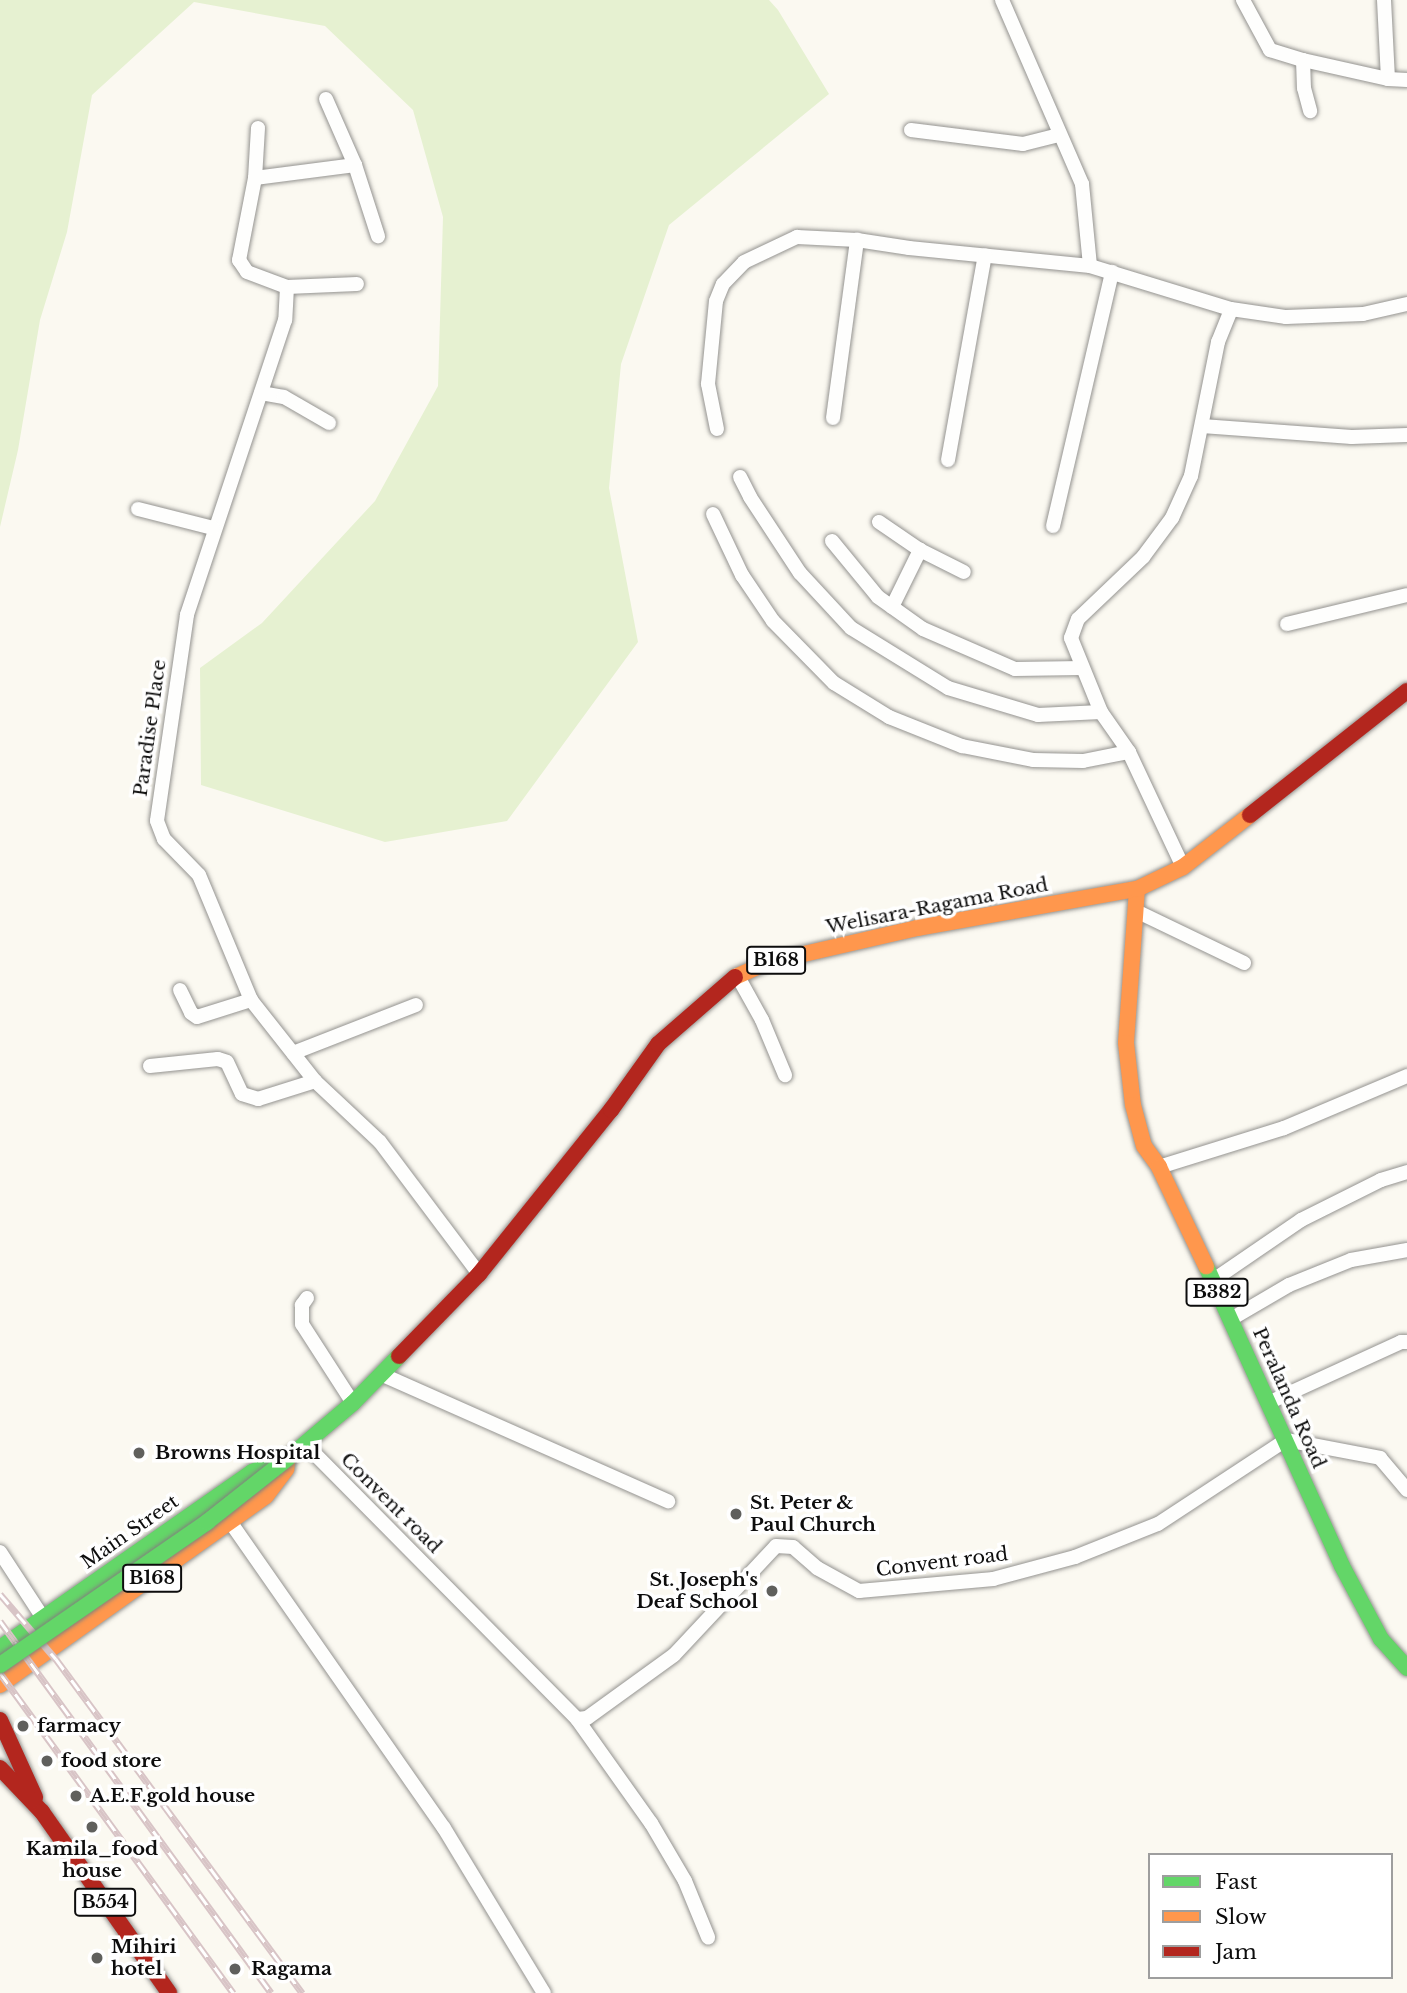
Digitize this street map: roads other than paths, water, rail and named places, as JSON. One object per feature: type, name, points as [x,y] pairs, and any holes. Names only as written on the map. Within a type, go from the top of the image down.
[{"type":"main road","name":"Welisara-Ragama Road","points":[[288,1458],[383,1375],[479,1274],[611,1110],[658,1044],[698,1006],[737,975],[769,962],[917,928],[1137,889],[1183,867],[1407,691]]},
{"type":"main road","name":"Peralanda Road","points":[[1137,889],[1126,1042],[1129,1075],[1144,1146],[1159,1167],[1231,1319],[1270,1402],[1321,1523],[1354,1590],[1381,1639],[1407,1668]]},
{"type":"main road","name":"B168","points":[[0,1685],[266,1496],[286,1469],[288,1458]]},
{"type":"main road","name":"B168","points":[[0,1665],[207,1522],[288,1458]]},
{"type":"main road","name":"Main Street","points":[[0,1648],[251,1472],[288,1458]]},
{"type":"main road","name":"B554","points":[[0,1720],[42,1812]]},
{"type":"main road","name":"B554","points":[[0,1768],[42,1812],[169,1993]]},
{"type":"street","points":[[1002,0],[1082,184],[1090,266]]},
{"type":"street","points":[[1243,0],[1270,50],[1388,79],[1407,80]]},
{"type":"street","points":[[1384,0],[1388,79]]},
{"type":"street","points":[[1303,60],[1304,88],[1310,111]]},
{"type":"street","points":[[326,99],[355,165],[378,236]]},
{"type":"street","points":[[258,128],[255,178],[239,260],[247,272],[287,287],[357,284]]},
{"type":"street","points":[[911,130],[1023,144],[1060,135]]},
{"type":"street","points":[[255,178],[355,165]]},
{"type":"street","points":[[717,429],[708,384],[716,301],[723,284],[744,262],[797,237],[857,240],[1090,266],[1231,309],[1286,317],[1363,314],[1407,304]]},
{"type":"street","points":[[833,418],[857,240]]},
{"type":"street","points":[[948,460],[985,255]]},
{"type":"street","points":[[1053,526],[1112,272]]},
{"type":"street","name":"Paradise Place","points":[[287,287],[285,320],[213,528],[187,615],[157,821],[164,839],[199,875],[251,1000],[315,1081],[380,1142],[479,1274]]},
{"type":"street","points":[[1183,867],[1129,752],[1101,712],[1072,638],[1078,619],[1143,557],[1172,518],[1191,476],[1219,342],[1231,309]]},
{"type":"street","points":[[261,393],[284,397],[329,423]]},
{"type":"street","points":[[1202,426],[1352,437],[1407,435]]},
{"type":"street","points":[[740,477],[750,497],[800,572],[852,628],[948,688],[1038,715],[1101,712]]},
{"type":"street","points":[[138,509],[213,528]]},
{"type":"street","points":[[713,514],[742,575],[773,621],[834,682],[889,717],[962,746],[1033,760],[1083,761],[1129,752]]},
{"type":"street","points":[[879,522],[920,551],[964,572]]},
{"type":"street","points":[[832,541],[878,597],[923,629],[1015,669],[1082,668]]},
{"type":"street","points":[[891,607],[920,551]]},
{"type":"street","points":[[1287,624],[1407,595]]},
{"type":"street","points":[[1136,911],[1244,963]]},
{"type":"street","points":[[737,975],[762,1020],[785,1075]]},
{"type":"street","points":[[180,990],[188,1001],[191,1013],[197,1017],[251,1000]]},
{"type":"street","points":[[293,1054],[416,1005]]},
{"type":"street","points":[[149,1066],[218,1059],[227,1062],[242,1094],[258,1099],[315,1081]]},
{"type":"street","points":[[1159,1167],[1284,1128],[1407,1076]]},
{"type":"street","points":[[1212,1281],[1301,1220],[1381,1180],[1407,1172]]},
{"type":"street","points":[[1231,1319],[1289,1285],[1338,1265],[1407,1250]]},
{"type":"street","points":[[307,1298],[302,1305],[302,1324],[353,1403]]},
{"type":"street","points":[[1270,1402],[1401,1342],[1407,1342]]},
{"type":"street","points":[[383,1375],[668,1501]]},
{"type":"street","points":[[1286,1440],[1380,1458],[1407,1490]]},
{"type":"street","name":"Convent road","points":[[305,1444],[577,1719],[587,1718],[674,1655],[776,1546],[793,1547],[817,1568],[859,1591],[993,1579],[1075,1557],[1158,1524],[1286,1440]]},
{"type":"street","points":[[231,1523],[444,1828],[544,1993]]},
{"type":"street","points":[[0,1552],[43,1618]]},
{"type":"street","points":[[577,1719],[652,1823],[685,1881],[708,1937]]},
{"type":"railway","points":[[0,1594],[56,1659],[302,1993]]},
{"type":"railway","points":[[0,1621],[271,1993]]},
{"type":"railway","points":[[0,1673],[233,1993]]},
{"type":"place","name":"Browns Hospital","points":[[139,1453]]},
{"type":"place","name":"St. Peter & Paul Church","points":[[736,1514]]},
{"type":"place","name":"St. Joseph's Deaf School","points":[[772,1591]]},
{"type":"place","name":"farmacy","points":[[23,1726]]},
{"type":"place","name":"food store","points":[[47,1761]]},
{"type":"place","name":"A.E.F.gold house","points":[[76,1796]]},
{"type":"place","name":"Kamila_food house","points":[[92,1827]]},
{"type":"place","name":"Mihiri hotel","points":[[97,1958]]},
{"type":"place","name":"Ragama","points":[[235,1969]]}]
